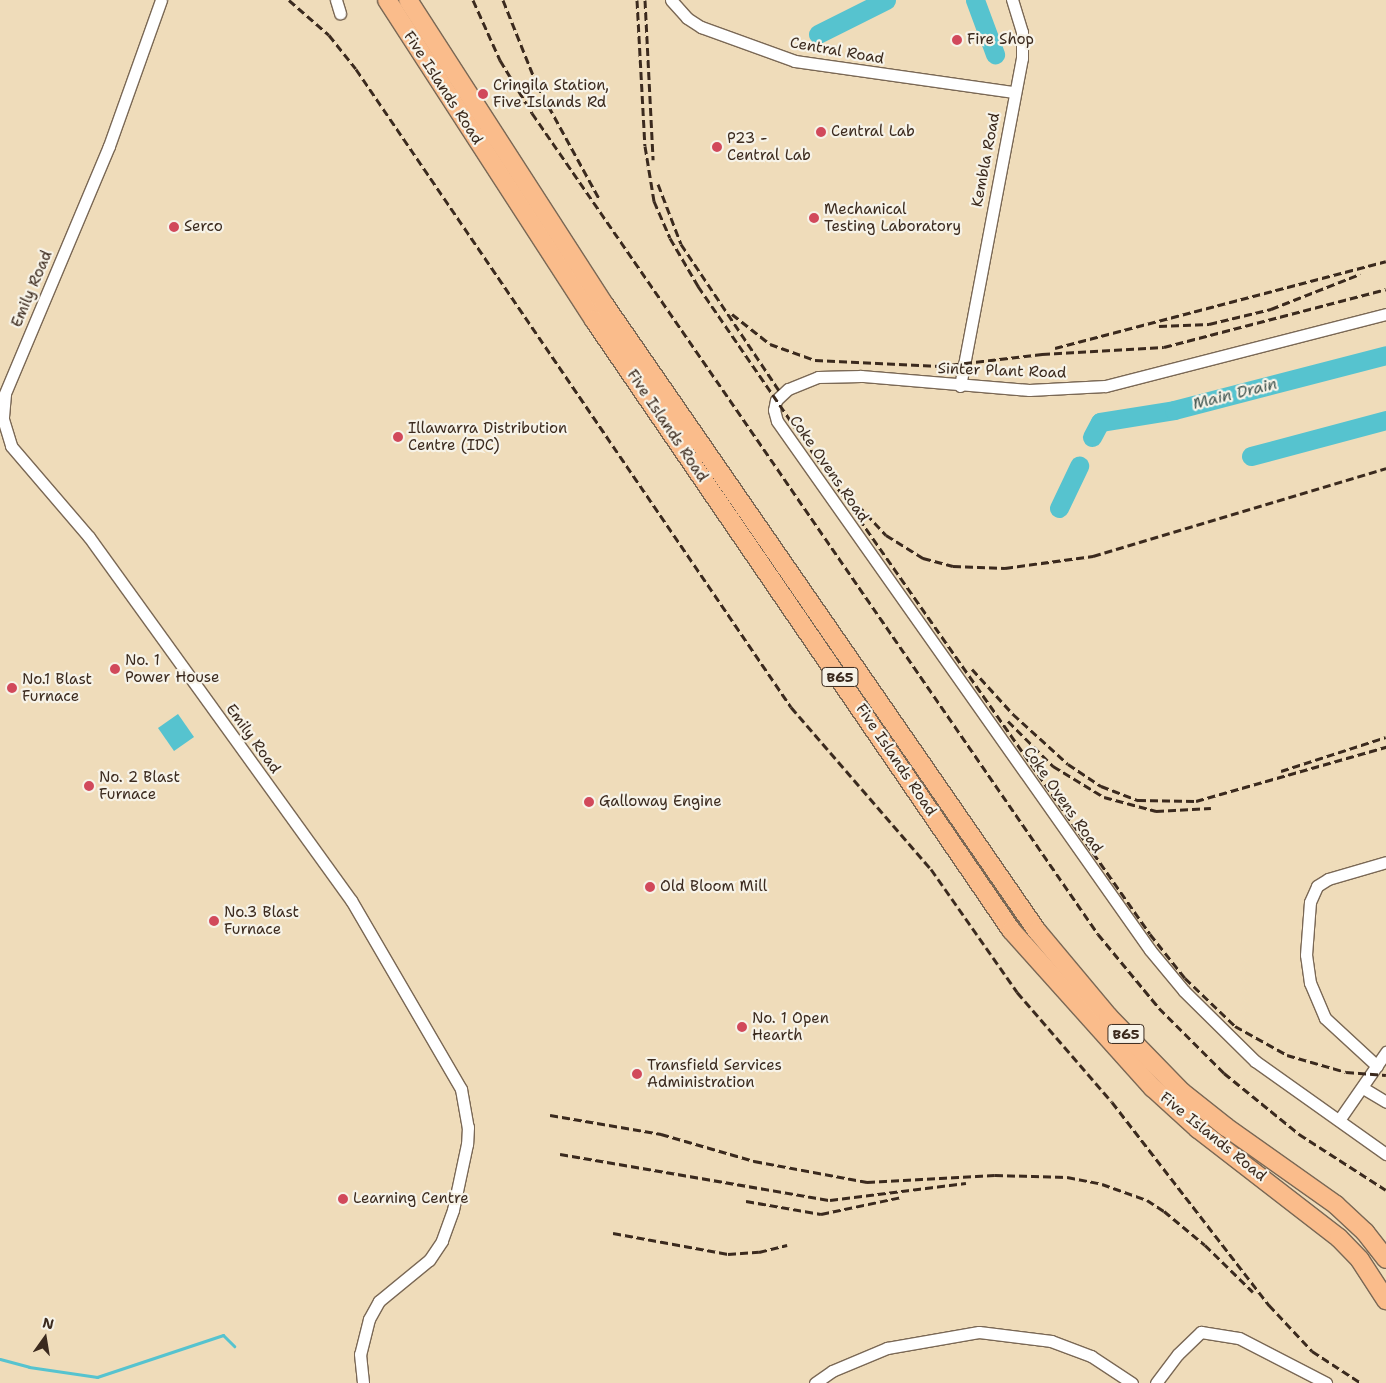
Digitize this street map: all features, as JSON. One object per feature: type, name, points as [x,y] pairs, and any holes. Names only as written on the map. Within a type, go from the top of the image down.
[{"type":"main road","name":"Five Islands Road","points":[[386,0],[594,320],[1011,930],[1160,1094],[1198,1129],[1339,1238],[1360,1260],[1386,1300]]},
{"type":"main road","name":"Five Islands Road","points":[[408,0],[609,311],[1036,931],[1108,1016],[1182,1092],[1226,1127],[1336,1205],[1365,1232],[1386,1259]]},
{"type":"main road","points":[[1336,1205],[1386,1238]]},
{"type":"street","name":"Emily Road","points":[[162,0],[109,146],[5,394],[3,418],[11,446],[89,537],[351,900],[461,1089],[468,1127],[467,1144],[442,1241],[429,1260],[378,1301],[369,1319],[360,1354],[363,1383]]},
{"type":"street","points":[[336,0],[340,14]]},
{"type":"street","name":"Central Road","points":[[671,0],[687,18],[701,27],[795,61],[1014,92]]},
{"type":"street","name":"Kembla Road","points":[[960,386],[1014,92],[1022,58],[1022,32],[1012,0]]},
{"type":"street","name":"Sinter Plant Road","points":[[774,410],[776,400],[788,388],[818,377],[861,376],[960,386],[1050,391],[1105,386],[1386,314]]},
{"type":"street","name":"Coke Ovens Road","points":[[774,410],[777,422],[1150,950],[1206,1015],[1255,1061],[1386,1154]]},
{"type":"street","points":[[1377,1066],[1325,1018],[1310,983],[1306,955],[1310,902],[1317,886],[1328,879],[1386,862]]},
{"type":"street","points":[[1339,1120],[1363,1088],[1386,1052]]},
{"type":"street","points":[[1363,1088],[1386,1102]]},
{"type":"street","points":[[815,1383],[832,1371],[887,1348],[979,1332],[1052,1341],[1091,1356],[1132,1383]]},
{"type":"street","points":[[1156,1383],[1178,1354],[1201,1332],[1239,1338],[1326,1383]]},
{"type":"water","points":[[178,714],[194,737],[174,751],[158,728]]},
{"type":"waterway","name":"Main Drain","points":[[818,34],[886,0]]},
{"type":"waterway","name":"Main Drain","points":[[975,0],[995,54]]},
{"type":"waterway","name":"Main Drain","points":[[1092,437],[1100,422],[1174,410],[1386,355]]},
{"type":"waterway","points":[[1251,456],[1386,420]]},
{"type":"waterway","name":"Main Drain","points":[[1059,508],[1079,466]]},
{"type":"waterway","points":[[0,1359],[29,1367],[97,1377],[223,1335],[234,1346]]},
{"type":"railway","points":[[289,0],[329,35],[356,69],[791,707],[931,869],[1017,992],[1112,1102],[1269,1305],[1312,1351],[1361,1383]]},
{"type":"railway","points":[[473,0],[500,60],[532,113],[1098,934],[1159,1008],[1224,1073],[1299,1134],[1386,1190]]},
{"type":"railway","points":[[503,0],[537,85],[600,200]]},
{"type":"railway","points":[[637,0],[645,146],[654,201],[670,238],[698,286],[797,430],[1150,934],[1185,978],[1235,1026],[1287,1055],[1346,1072],[1386,1075]]},
{"type":"railway","points":[[645,0],[653,160]]},
{"type":"railway","points":[[658,184],[681,244],[780,392]]},
{"type":"railway","points":[[1055,348],[1386,261]]},
{"type":"railway","points":[[1159,326],[1209,324],[1271,309],[1360,274]]},
{"type":"railway","points":[[732,314],[770,344],[815,360],[940,366],[1042,354],[1164,347],[1386,289]]},
{"type":"railway","points":[[858,505],[886,535],[923,558],[953,566],[1005,568],[1093,556],[1386,468]]},
{"type":"railway","points":[[972,669],[1013,714],[1068,764],[1101,786],[1138,800],[1196,801],[1386,747]]},
{"type":"railway","points":[[1008,721],[1053,766],[1104,797],[1156,811],[1211,808]]},
{"type":"railway","points":[[1281,771],[1386,737]]},
{"type":"railway","points":[[550,1115],[661,1134],[754,1161],[867,1182],[995,1175],[1067,1177],[1102,1184],[1147,1200],[1164,1211],[1205,1245],[1253,1292]]},
{"type":"railway","points":[[560,1154],[830,1200],[966,1183]]},
{"type":"railway","points":[[746,1201],[821,1214],[902,1197]]},
{"type":"railway","points":[[613,1233],[728,1254],[759,1252],[787,1245]]},
{"type":"place","name":"Fire Shop","points":[[957,40]]},
{"type":"place","name":"Cringila Station, Five Islands Rd","points":[[483,94]]},
{"type":"place","name":"Central Lab","points":[[821,132]]},
{"type":"place","name":"P23 - Central Lab","points":[[717,147]]},
{"type":"place","name":"Mechanical Testing Laboratory","points":[[814,218]]},
{"type":"place","name":"Serco","points":[[174,227]]},
{"type":"place","name":"Illawarra Distribution Centre (IDC)","points":[[398,437]]},
{"type":"place","name":"No. 1 Power House","points":[[115,669]]},
{"type":"place","name":"No.1 Blast Furnace","points":[[12,688]]},
{"type":"place","name":"No. 2 Blast Furnace","points":[[89,786]]},
{"type":"place","name":"Galloway Engine","points":[[589,802]]},
{"type":"place","name":"Old Bloom Mill","points":[[650,887]]},
{"type":"place","name":"No.3 Blast Furnace","points":[[214,921]]},
{"type":"place","name":"No. 1 Open Hearth","points":[[742,1027]]},
{"type":"place","name":"Transfield Services Administration","points":[[637,1074]]},
{"type":"place","name":"Learning Centre","points":[[343,1199]]}]
